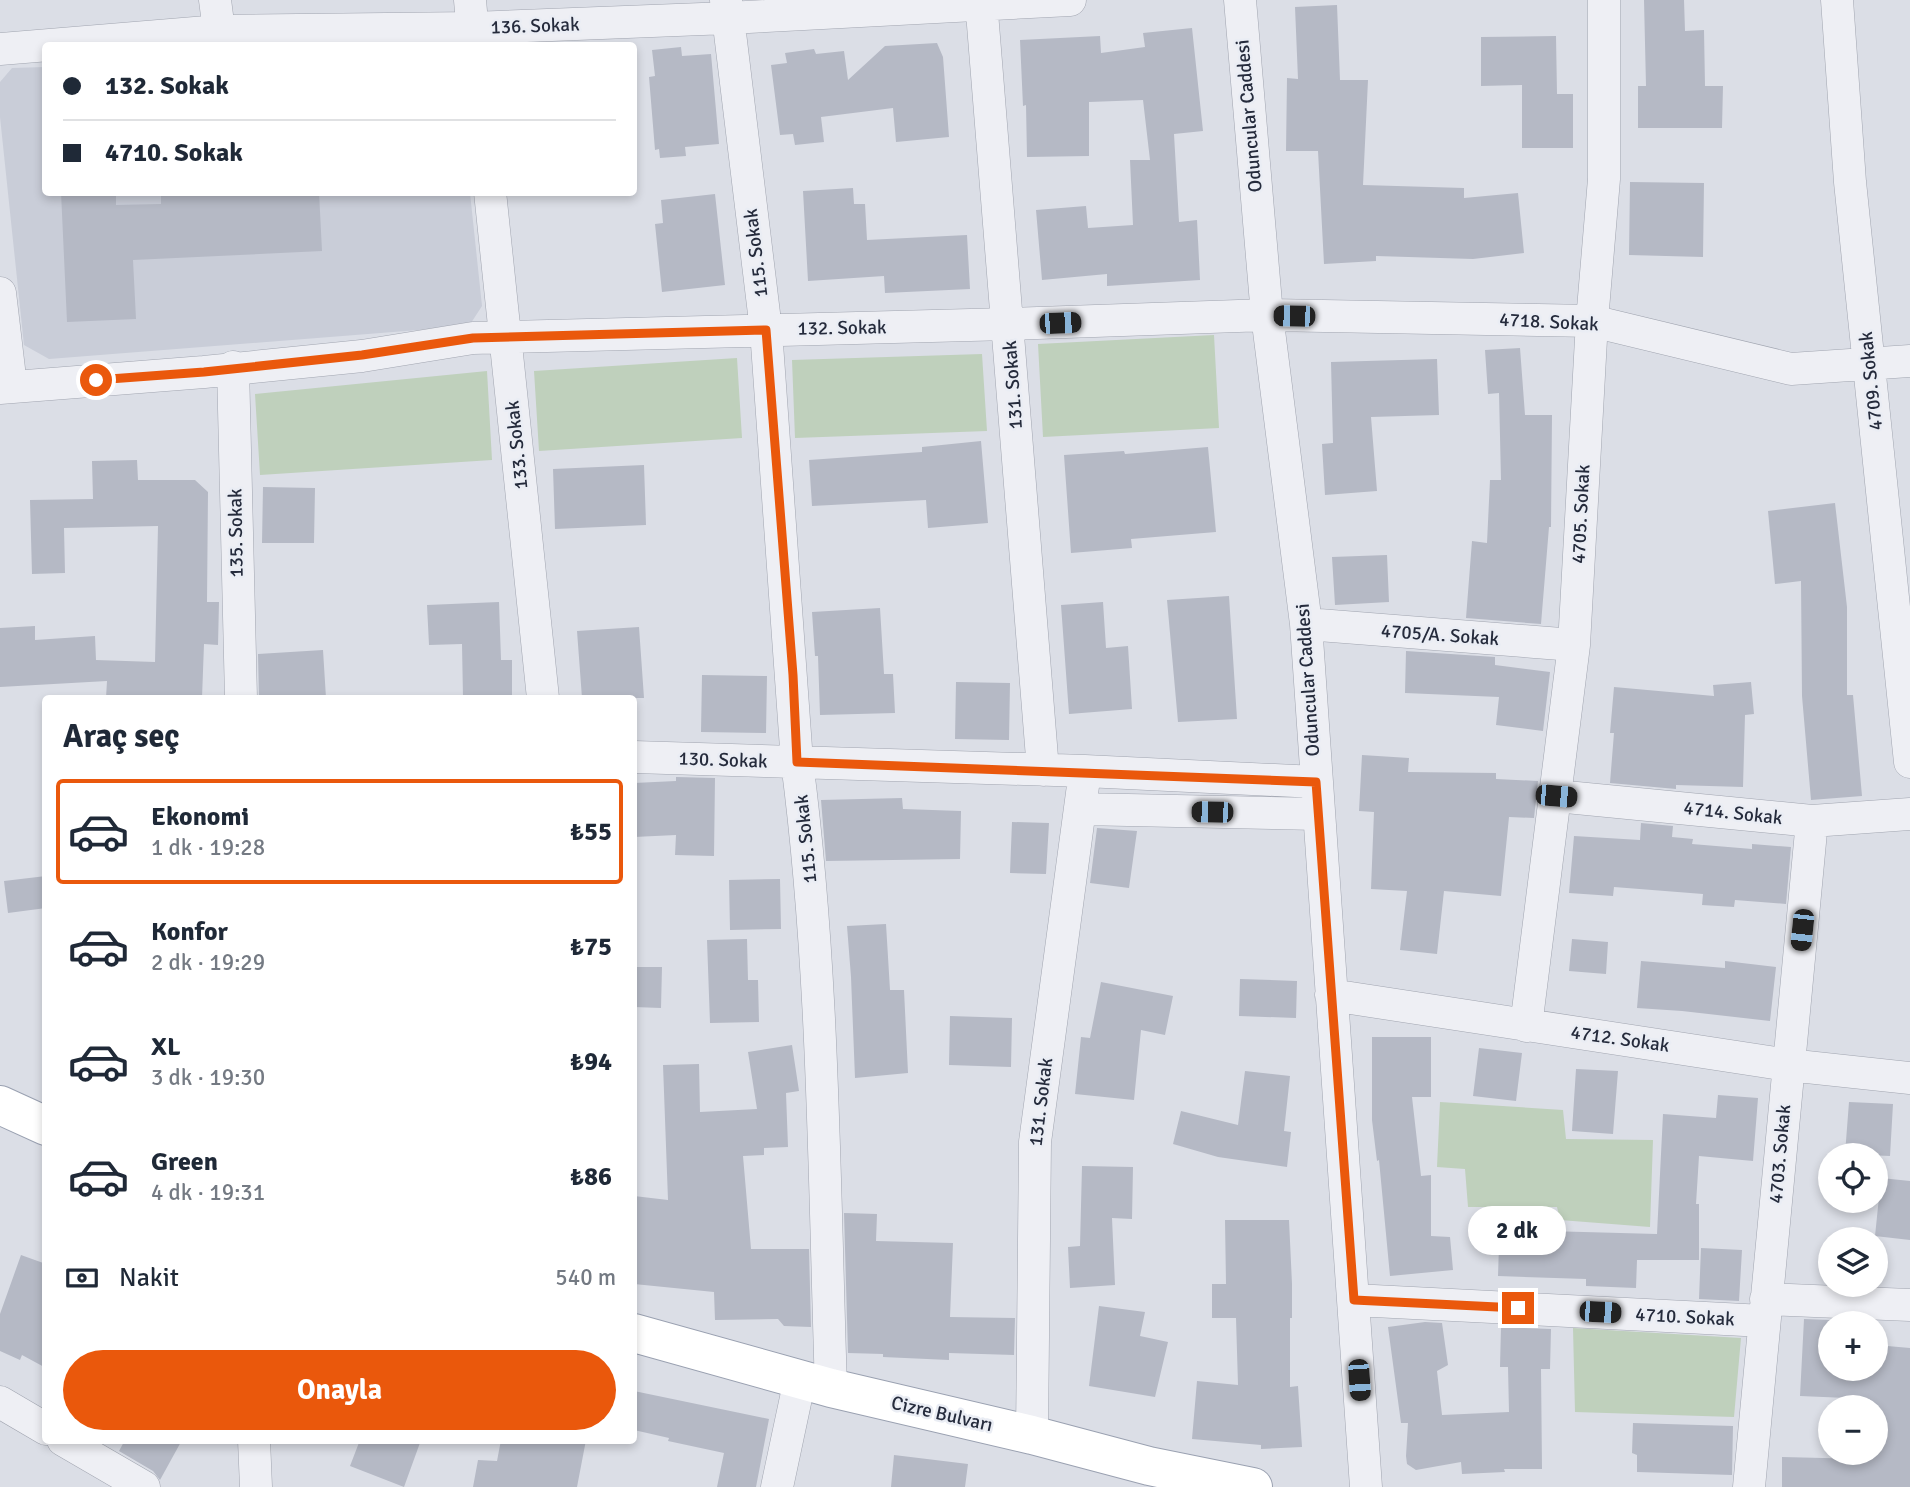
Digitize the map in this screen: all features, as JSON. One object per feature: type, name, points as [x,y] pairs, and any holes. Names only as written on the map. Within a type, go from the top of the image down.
[{"type":"main road","points":[[2,1100],[42,1124]]},
{"type":"main road","name":"Cizre Bulvarı","points":[[637,1334],[816,1384],[1032,1435],[1149,1466],[1253,1487]]},
{"type":"street","points":[[215,0],[219,31]]},
{"type":"street","name":"136. Sokak","points":[[85,42],[219,31],[472,25],[727,9],[1070,0]]},
{"type":"street","name":"Oduncular Caddesi","points":[[1240,0],[1267,315],[1306,625],[1366,1487]]},
{"type":"street","name":"4705. Sokak","points":[[1526,1026],[1574,645],[1592,321],[1604,179],[1604,0]]},
{"type":"street","name":"4709. Sokak","points":[[1837,0],[1850,182],[1869,365],[1900,566],[1910,762]]},
{"type":"street","name":"131. Sokak","points":[[981,3],[1043,770]]},
{"type":"street","name":"115. Sokak","points":[[727,9],[766,330],[793,675],[797,762],[805,822],[815,951],[816,1384],[777,1487]]},
{"type":"street","name":"136. Sokak","points":[[0,49],[42,46]]},
{"type":"street","name":"133. Sokak","points":[[490,196],[543,695]]},
{"type":"street","points":[[0,293],[5,387]]},
{"type":"street","name":"4718. Sokak","points":[[1267,315],[1592,321],[1791,369],[1910,361]]},
{"type":"street","name":"132. Sokak","points":[[5,387],[204,372],[506,336],[1267,315]]},
{"type":"street","name":"135. Sokak","points":[[233,367],[241,695]]},
{"type":"street","name":"4705/A. Sokak","points":[[1306,625],[1574,645]]},
{"type":"street","name":"130. Sokak","points":[[637,757],[1085,771],[1316,782]]},
{"type":"street","name":"131. Sokak","points":[[1032,1435],[1035,1142],[1085,771]]},
{"type":"street","name":"4714. Sokak","points":[[1556,796],[1812,821],[1910,814]]},
{"type":"street","points":[[1080,809],[1318,814]]},
{"type":"street","name":"4703. Sokak","points":[[1749,1487],[1812,821]]},
{"type":"street","name":"4712. Sokak","points":[[1331,995],[1788,1065],[1910,1078]]},
{"type":"street","name":"4710. Sokak","points":[[1354,1300],[1765,1310],[1910,1305]]},
{"type":"street","points":[[0,1402],[42,1427]]},
{"type":"street","points":[[70,1444],[144,1487]]},
{"type":"street","points":[[254,1444],[256,1487]]},
{"type":"shaded area","points":[[42,67],[42,196],[470,196],[482,306],[469,326],[49,359],[24,345],[0,117],[0,82],[12,68]]},
{"type":"green space","points":[[1214,335],[1219,428],[1043,437],[1038,344]]},
{"type":"green space","points":[[982,354],[987,431],[795,438],[792,360]]},
{"type":"green space","points":[[737,358],[742,438],[539,451],[534,371]]},
{"type":"green space","points":[[487,371],[492,460],[260,475],[255,394]]},
{"type":"green space","points":[[1440,1102],[1563,1110],[1566,1139],[1653,1140],[1650,1227],[1560,1220],[1557,1207],[1468,1207],[1465,1169],[1437,1167]]},
{"type":"green space","points":[[1573,1328],[1741,1338],[1734,1417],[1575,1412]]},
{"type":"building","points":[[1644,0],[1684,0],[1685,31],[1704,30],[1705,86],[1723,86],[1722,128],[1638,128],[1638,86],[1646,86]]},
{"type":"building","points":[[1337,5],[1340,80],[1368,80],[1363,185],[1464,188],[1464,198],[1518,193],[1524,253],[1473,259],[1376,256],[1376,261],[1324,264],[1318,151],[1286,151],[1287,78],[1298,79],[1295,7]]},
{"type":"building","points":[[1192,28],[1203,131],[1174,134],[1179,222],[1197,220],[1200,280],[1107,286],[1107,274],[1042,280],[1036,210],[1086,206],[1088,228],[1133,225],[1130,160],[1150,160],[1143,100],[1089,102],[1089,156],[1027,157],[1026,105],[1023,106],[1020,40],[1100,36],[1101,53],[1145,47],[1143,33]]},
{"type":"building","points":[[1556,36],[1557,94],[1573,94],[1573,148],[1522,148],[1522,85],[1481,86],[1481,37]]},
{"type":"building","points":[[937,43],[943,57],[949,137],[896,142],[893,108],[821,117],[824,142],[795,145],[793,134],[780,135],[771,65],[787,63],[785,53],[814,49],[816,54],[844,51],[848,80],[885,46]]},
{"type":"building","points":[[681,47],[682,56],[711,54],[719,144],[685,147],[686,156],[660,158],[659,149],[655,150],[649,77],[655,76],[652,50]]},
{"type":"building","points":[[1630,182],[1704,183],[1703,257],[1629,255]]},
{"type":"building","points":[[853,188],[854,204],[865,204],[867,240],[967,235],[970,289],[885,293],[884,276],[808,281],[803,191]]},
{"type":"building","points":[[715,194],[725,285],[662,292],[655,224],[663,223],[661,200]]},
{"type":"building","points":[[61,196],[116,196],[116,205],[161,204],[161,196],[319,196],[322,251],[133,260],[136,319],[67,322]]},
{"type":"building","points":[[1520,348],[1525,415],[1552,415],[1551,527],[1541,624],[1466,618],[1472,541],[1487,543],[1490,480],[1501,480],[1499,393],[1488,394],[1485,350]]},
{"type":"building","points":[[1437,359],[1439,415],[1371,417],[1377,491],[1325,495],[1322,444],[1333,443],[1331,362]]},
{"type":"building","points":[[981,441],[988,523],[928,528],[926,500],[812,506],[809,460],[922,452],[922,447]]},
{"type":"building","points":[[1208,447],[1216,532],[1131,539],[1132,548],[1071,553],[1064,455],[1124,451],[1125,454]]},
{"type":"building","points":[[137,460],[138,480],[195,480],[208,492],[207,602],[219,602],[218,645],[204,644],[202,695],[106,695],[107,681],[0,687],[0,628],[35,626],[35,640],[95,636],[96,660],[155,662],[158,526],[64,528],[65,573],[32,574],[30,500],[93,499],[92,461]]},
{"type":"building","points":[[644,465],[646,525],[555,529],[553,469]]},
{"type":"building","points":[[263,487],[315,488],[314,543],[262,543]]},
{"type":"building","points":[[1835,503],[1847,607],[1847,695],[1853,695],[1862,796],[1811,800],[1802,696],[1801,581],[1775,584],[1768,511]]},
{"type":"building","points":[[1387,555],[1389,602],[1335,605],[1332,557]]},
{"type":"building","points":[[1229,596],[1237,719],[1178,722],[1167,600]]},
{"type":"building","points":[[499,602],[501,660],[512,660],[512,695],[463,695],[462,644],[429,645],[427,605]]},
{"type":"building","points":[[1103,602],[1106,648],[1128,646],[1132,709],[1069,714],[1061,605]]},
{"type":"building","points":[[880,608],[884,674],[893,674],[895,713],[820,715],[818,656],[815,656],[812,612]]},
{"type":"building","points":[[639,627],[644,698],[637,698],[637,695],[582,695],[577,631]]},
{"type":"building","points":[[323,650],[326,695],[259,695],[258,654]]},
{"type":"building","points":[[1406,651],[1495,657],[1495,665],[1550,672],[1543,731],[1496,725],[1499,697],[1405,693]]},
{"type":"building","points":[[702,675],[767,676],[766,733],[701,732]]},
{"type":"building","points":[[956,682],[1010,683],[1009,740],[955,739]]},
{"type":"building","points":[[1751,682],[1754,714],[1745,715],[1743,787],[1676,785],[1676,789],[1610,783],[1614,687],[1714,696],[1713,685]]},
{"type":"building","points":[[1362,755],[1409,758],[1408,772],[1496,773],[1496,779],[1538,781],[1534,818],[1509,817],[1501,896],[1444,891],[1437,954],[1400,950],[1407,891],[1371,889],[1374,812],[1359,811]]},
{"type":"building","points":[[676,777],[715,778],[714,856],[675,855],[676,835],[637,837],[637,783],[676,781]]},
{"type":"building","points":[[902,798],[903,809],[961,811],[960,859],[826,861],[821,800]]},
{"type":"building","points":[[1012,822],[1049,823],[1046,874],[1010,873]]},
{"type":"building","points":[[1641,823],[1673,826],[1672,837],[1693,839],[1692,844],[1752,849],[1752,844],[1791,847],[1786,904],[1735,900],[1734,907],[1702,905],[1703,894],[1614,887],[1613,896],[1569,893],[1574,836],[1640,840]]},
{"type":"building","points":[[1097,828],[1137,831],[1129,888],[1090,883]]},
{"type":"building","points":[[42,876],[42,909],[8,913],[4,881]]},
{"type":"building","points":[[780,879],[781,929],[730,930],[729,880]]},
{"type":"building","points":[[886,924],[890,990],[904,990],[908,1073],[855,1078],[847,926]]},
{"type":"building","points":[[747,939],[748,980],[758,980],[759,1022],[710,1023],[707,940]]},
{"type":"building","points":[[1572,939],[1608,942],[1606,974],[1569,971]]},
{"type":"building","points":[[1641,961],[1725,968],[1725,961],[1776,967],[1770,1021],[1637,1008]]},
{"type":"building","points":[[637,967],[662,967],[661,1008],[637,1007]]},
{"type":"building","points":[[1240,979],[1297,981],[1296,1018],[1239,1016]]},
{"type":"building","points":[[1101,982],[1173,996],[1165,1035],[1141,1030],[1134,1100],[1075,1094],[1081,1037],[1090,1038]]},
{"type":"building","points":[[950,1016],[1012,1018],[1011,1067],[949,1065]]},
{"type":"building","points":[[1372,1037],[1431,1037],[1431,1097],[1412,1097],[1421,1176],[1431,1175],[1431,1236],[1450,1237],[1453,1270],[1390,1276],[1379,1160],[1377,1161],[1372,1120]]},
{"type":"building","points":[[792,1045],[799,1091],[786,1093],[788,1147],[764,1148],[764,1155],[743,1156],[751,1249],[809,1249],[811,1327],[784,1326],[778,1319],[715,1320],[714,1292],[637,1284],[637,1196],[668,1200],[663,1065],[699,1064],[700,1112],[757,1109],[748,1052]]},
{"type":"building","points":[[1479,1048],[1522,1053],[1516,1101],[1473,1096]]},
{"type":"building","points":[[1576,1069],[1618,1071],[1613,1134],[1572,1131]]},
{"type":"building","points":[[1245,1071],[1290,1076],[1284,1131],[1291,1132],[1287,1167],[1218,1157],[1173,1144],[1181,1111],[1238,1125]]},
{"type":"building","points":[[1718,1095],[1758,1098],[1753,1161],[1699,1156],[1696,1204],[1699,1204],[1699,1260],[1637,1260],[1636,1288],[1586,1286],[1586,1279],[1498,1276],[1500,1215],[1548,1217],[1547,1231],[1657,1234],[1663,1114],[1716,1118]]},
{"type":"building","points":[[1849,1102],[1893,1104],[1890,1156],[1888,1143],[1846,1143]]},
{"type":"building","points":[[1082,1166],[1133,1167],[1132,1219],[1112,1218],[1115,1285],[1070,1288],[1068,1247],[1080,1246]]},
{"type":"building","points":[[1888,1179],[1910,1181],[1910,1240],[1888,1237],[1888,1227],[1876,1227],[1877,1213],[1888,1213]]},
{"type":"building","points":[[844,1213],[877,1214],[876,1241],[953,1243],[950,1317],[1015,1318],[1014,1355],[949,1353],[949,1360],[848,1353]]},
{"type":"building","points":[[1225,1220],[1289,1220],[1292,1284],[1290,1387],[1298,1386],[1302,1447],[1261,1449],[1261,1445],[1192,1439],[1197,1381],[1238,1385],[1236,1318],[1212,1318],[1212,1284],[1226,1284]]},
{"type":"building","points":[[1701,1248],[1742,1250],[1739,1301],[1699,1299]]},
{"type":"building","points":[[21,1255],[42,1263],[42,1366],[22,1355],[20,1360],[0,1351],[0,1314]]},
{"type":"building","points":[[1099,1306],[1145,1312],[1140,1336],[1168,1342],[1155,1397],[1089,1386]]},
{"type":"building","points":[[1804,1319],[1818,1320],[1818,1381],[1888,1381],[1888,1346],[1910,1348],[1910,1487],[1782,1487],[1782,1457],[1818,1458],[1818,1465],[1888,1465],[1888,1395],[1800,1396]]},
{"type":"building","points":[[1425,1322],[1442,1323],[1448,1365],[1437,1371],[1442,1415],[1509,1412],[1508,1367],[1500,1367],[1501,1327],[1551,1329],[1550,1369],[1541,1369],[1542,1469],[1504,1469],[1505,1472],[1462,1474],[1461,1462],[1416,1470],[1407,1464],[1408,1423],[1401,1423],[1388,1327]]},
{"type":"building","points":[[637,1392],[769,1419],[756,1487],[717,1487],[724,1453],[668,1441],[669,1438],[637,1431]]},
{"type":"building","points":[[1633,1423],[1733,1426],[1732,1475],[1637,1472],[1637,1455],[1632,1453]]},
{"type":"building","points":[[123,1444],[180,1444],[160,1480],[153,1471],[119,1451]]},
{"type":"building","points":[[358,1444],[420,1444],[404,1487],[350,1466]]},
{"type":"building","points":[[500,1444],[585,1444],[577,1487],[473,1487],[478,1460],[497,1461]]},
{"type":"building","points":[[894,1455],[968,1464],[965,1487],[891,1487]]},
{"type":"route","points":[[96,380],[204,372],[362,355],[473,338],[766,330],[793,675],[797,762],[1316,782],[1354,1300],[1518,1308]]}]
